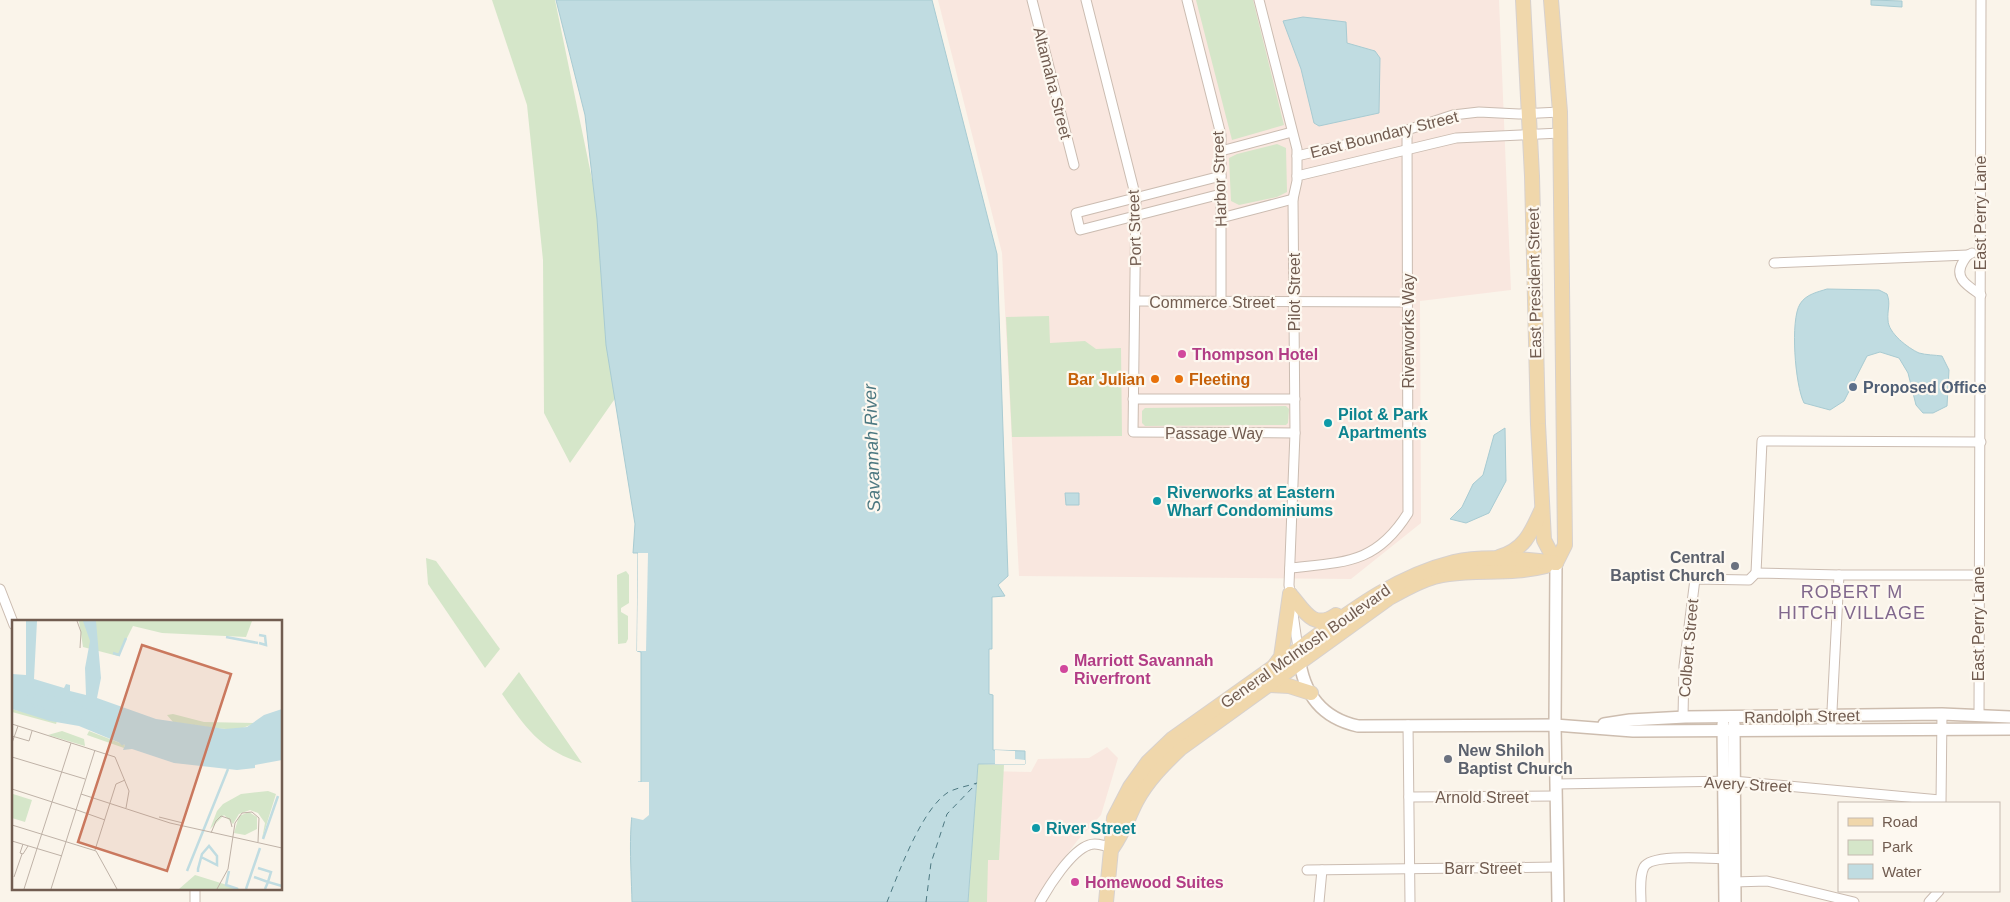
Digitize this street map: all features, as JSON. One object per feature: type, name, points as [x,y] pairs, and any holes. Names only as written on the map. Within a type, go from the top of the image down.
[{"type":"main road","name":"East President Street","points":[[1523,0],[1530,135],[1542,508],[1544,540],[1556,563]]},
{"type":"main road","name":"East President Street","points":[[1551,0],[1560,112],[1565,545],[1556,563]]},
{"type":"main road","points":[[1496,558],[1510,554],[1524,544],[1542,508]]},
{"type":"main road","name":"General McIntosh Boulevard","points":[[1112,848],[1122,835],[1136,803],[1157,770],[1180,748],[1269,685],[1299,656],[1389,586],[1418,573],[1456,562],[1496,558],[1556,563]]},
{"type":"main road","name":"General McIntosh Boulevard","points":[[1106,902],[1114,818],[1130,787],[1148,762],[1172,739],[1274,666],[1299,656],[1410,586],[1447,574],[1532,570],[1556,563]]},
{"type":"main road","points":[[1290,594],[1307,615],[1320,622],[1328,620],[1362,597],[1389,586]]},
{"type":"main road","points":[[1274,666],[1281,657],[1290,594]]},
{"type":"main road","points":[[1269,685],[1289,686],[1311,694]]},
{"type":"street","name":"Altamaha Street","points":[[1032,0],[1074,165]]},
{"type":"street","name":"Port Street","points":[[1086,0],[1136,198],[1133,432]]},
{"type":"street","name":"Harbor Street","points":[[1187,0],[1221,135],[1221,302]]},
{"type":"street","name":"Pilot Street","points":[[1258,0],[1297,156],[1298,176],[1293,199],[1295,434],[1290,594],[1299,656]]},
{"type":"street","name":"East Perry Lane","points":[[1979,716],[1981,0]]},
{"type":"street","name":"East Boundary Street","points":[[1297,156],[1408,130],[1453,115],[1479,112],[1560,112]]},
{"type":"street","name":"Riverworks Way","points":[[1290,568],[1357,559],[1369,554],[1386,542],[1408,513],[1408,130]]},
{"type":"street","name":"East Boundary Street","points":[[1221,151],[1292,132]]},
{"type":"street","name":"East Boundary Street","points":[[1298,176],[1408,148],[1462,137],[1560,133]]},
{"type":"street","points":[[1221,176],[1076,212],[1080,230],[1221,194]]},
{"type":"street","points":[[1221,218],[1293,199]]},
{"type":"street","points":[[1774,262],[1968,255],[1979,250]]},
{"type":"street","points":[[1968,255],[1959,269],[1959,276],[1981,295]]},
{"type":"street","name":"Commerce Street","points":[[1136,301],[1407,302]]},
{"type":"street","name":"Passage Way","points":[[1134,400],[1295,399]]},
{"type":"street","name":"Passage Way","points":[[1133,432],[1295,434]]},
{"type":"street","points":[[1978,575],[1756,573],[1762,441],[1981,442]]},
{"type":"street","name":"East President Street","points":[[1556,563],[1555,725],[1558,902]]},
{"type":"street","name":"Colbert Street","points":[[1683,717],[1684,666],[1695,579],[1749,580],[1756,573]]},
{"type":"street","points":[[1832,730],[1840,575]]},
{"type":"street","points":[[0,589],[12,620]]},
{"type":"street","name":"Randolph Street","points":[[1299,656],[1311,694],[1317,704],[1340,722],[1358,726],[1555,725],[1633,731],[2010,729]]},
{"type":"street","points":[[1941,802],[1942,714]]},
{"type":"street","name":"Randolph Street","points":[[1595,727],[1630,720],[1683,717],[1942,714],[2010,717]]},
{"type":"street","points":[[1725,902],[1729,859],[1728,717]]},
{"type":"street","points":[[1408,725],[1410,902]]},
{"type":"street","name":"Avery Street","points":[[1556,784],[1728,781],[1941,802]]},
{"type":"street","name":"Arnold Street","points":[[1408,796],[1556,796]]},
{"type":"street","points":[[1040,902],[1067,864],[1084,847],[1092,844],[1112,848]]},
{"type":"street","points":[[1641,902],[1642,871],[1649,862],[1661,858],[1729,859]]},
{"type":"street","points":[[1729,859],[1734,882],[1735,902]]},
{"type":"street","name":"Barr Street","points":[[1307,870],[1557,867]]},
{"type":"street","points":[[1319,902],[1322,870]]},
{"type":"street","points":[[1734,882],[1767,881],[1854,902]]},
{"type":"street","points":[[1929,902],[1938,892]]},
{"type":"shaded area","points":[[938,0],[1499,0],[1511,290],[1420,301],[1421,523],[1351,579],[1019,576],[1002,253]]},
{"type":"shaded area","name":"River Street","points":[[1107,747],[1118,758],[1101,815],[1077,841],[1047,881],[1035,902],[978,902],[986,771],[1031,772],[1038,759],[1089,758]]},
{"type":"green space","points":[[492,0],[555,0],[593,184],[621,390],[570,463],[544,413],[543,260],[527,105]]},
{"type":"green space","points":[[1196,0],[1253,0],[1284,125],[1232,140]]},
{"type":"green space","points":[[1277,144],[1286,148],[1287,192],[1277,197],[1239,205],[1231,201],[1229,158],[1237,154]]},
{"type":"green space","points":[[1049,316],[1050,343],[1085,341],[1096,349],[1121,348],[1122,436],[1012,437],[1006,317]]},
{"type":"green space","points":[[1286,406],[1289,409],[1288,423],[1286,425],[1145,426],[1142,423],[1142,411],[1145,408]]},
{"type":"green space","points":[[426,558],[436,561],[500,649],[485,668],[428,584]]},
{"type":"green space","points":[[626,571],[629,575],[629,603],[621,608],[621,612],[628,616],[628,639],[626,643],[618,644],[617,575]]},
{"type":"green space","points":[[519,672],[582,763],[555,752],[545,745],[518,717],[502,694]]},
{"type":"green space","points":[[978,764],[1004,765],[999,860],[988,860],[987,902],[968,902]]},
{"type":"water","name":"Savannah River","points":[[556,0],[932,0],[997,254],[1008,576],[998,585],[1005,596],[992,597],[992,649],[989,649],[989,694],[993,695],[993,750],[1025,751],[1025,764],[978,764],[968,902],[632,902],[632,812],[638,782],[641,782],[641,652],[637,651],[638,553],[633,553],[635,524],[606,345],[597,219],[585,115]]},
{"type":"water","points":[[1871,0],[1902,1],[1902,7],[1871,5]]},
{"type":"water","points":[[1303,17],[1346,22],[1347,43],[1375,51],[1380,58],[1379,113],[1319,126],[1314,123],[1301,69],[1283,21]]},
{"type":"water","points":[[1827,289],[1879,290],[1887,294],[1889,301],[1889,325],[1895,335],[1904,344],[1919,353],[1942,356],[1949,370],[1947,406],[1933,413],[1923,413],[1916,405],[1908,373],[1899,358],[1880,352],[1867,356],[1844,401],[1830,410],[1804,403],[1796,368],[1794,338],[1797,312],[1805,298]]},
{"type":"water","points":[[1505,428],[1506,481],[1489,513],[1466,523],[1450,519],[1462,507],[1473,484],[1483,475],[1494,435]]},
{"type":"water","points":[[1065,493],[1079,493],[1079,505],[1066,505]]},
{"type":"pier","points":[[638,553],[648,553],[646,651],[637,651]]},
{"type":"pier","points":[[995,750],[1015,751],[1015,759],[1025,760],[1025,764],[995,764]]},
{"type":"pier","points":[[635,782],[649,782],[649,815],[643,820],[630,817],[631,798]]},
{"type":"ferry route","points":[[887,902],[912,843],[928,813],[947,793],[977,783]]},
{"type":"ferry route","points":[[926,902],[931,863],[947,814],[976,784]]},
{"type":"place","name":"Thompson Hotel","points":[[1182,354]]},
{"type":"place","name":"Bar Julian","points":[[1155,379]]},
{"type":"place","name":"Fleeting","points":[[1179,379]]},
{"type":"place","name":"Proposed Office","points":[[1853,387]]},
{"type":"place","name":"Pilot & Park Apartments","points":[[1328,423]]},
{"type":"place","name":"Riverworks at Eastern Wharf Condominiums","points":[[1157,501]]},
{"type":"place","name":"Central Baptist Church","points":[[1735,566]]},
{"type":"place","name":"Marriott Savannah Riverfront","points":[[1064,669]]},
{"type":"place","name":"New Shiloh Baptist Church","points":[[1448,759]]},
{"type":"place","name":"River Street","points":[[1036,828]]},
{"type":"place","name":"Homewood Suites","points":[[1075,882]]},
{"type":"district","name":"ROBERT M HITCH VILLAGE","points":[[1852,602]]}]
